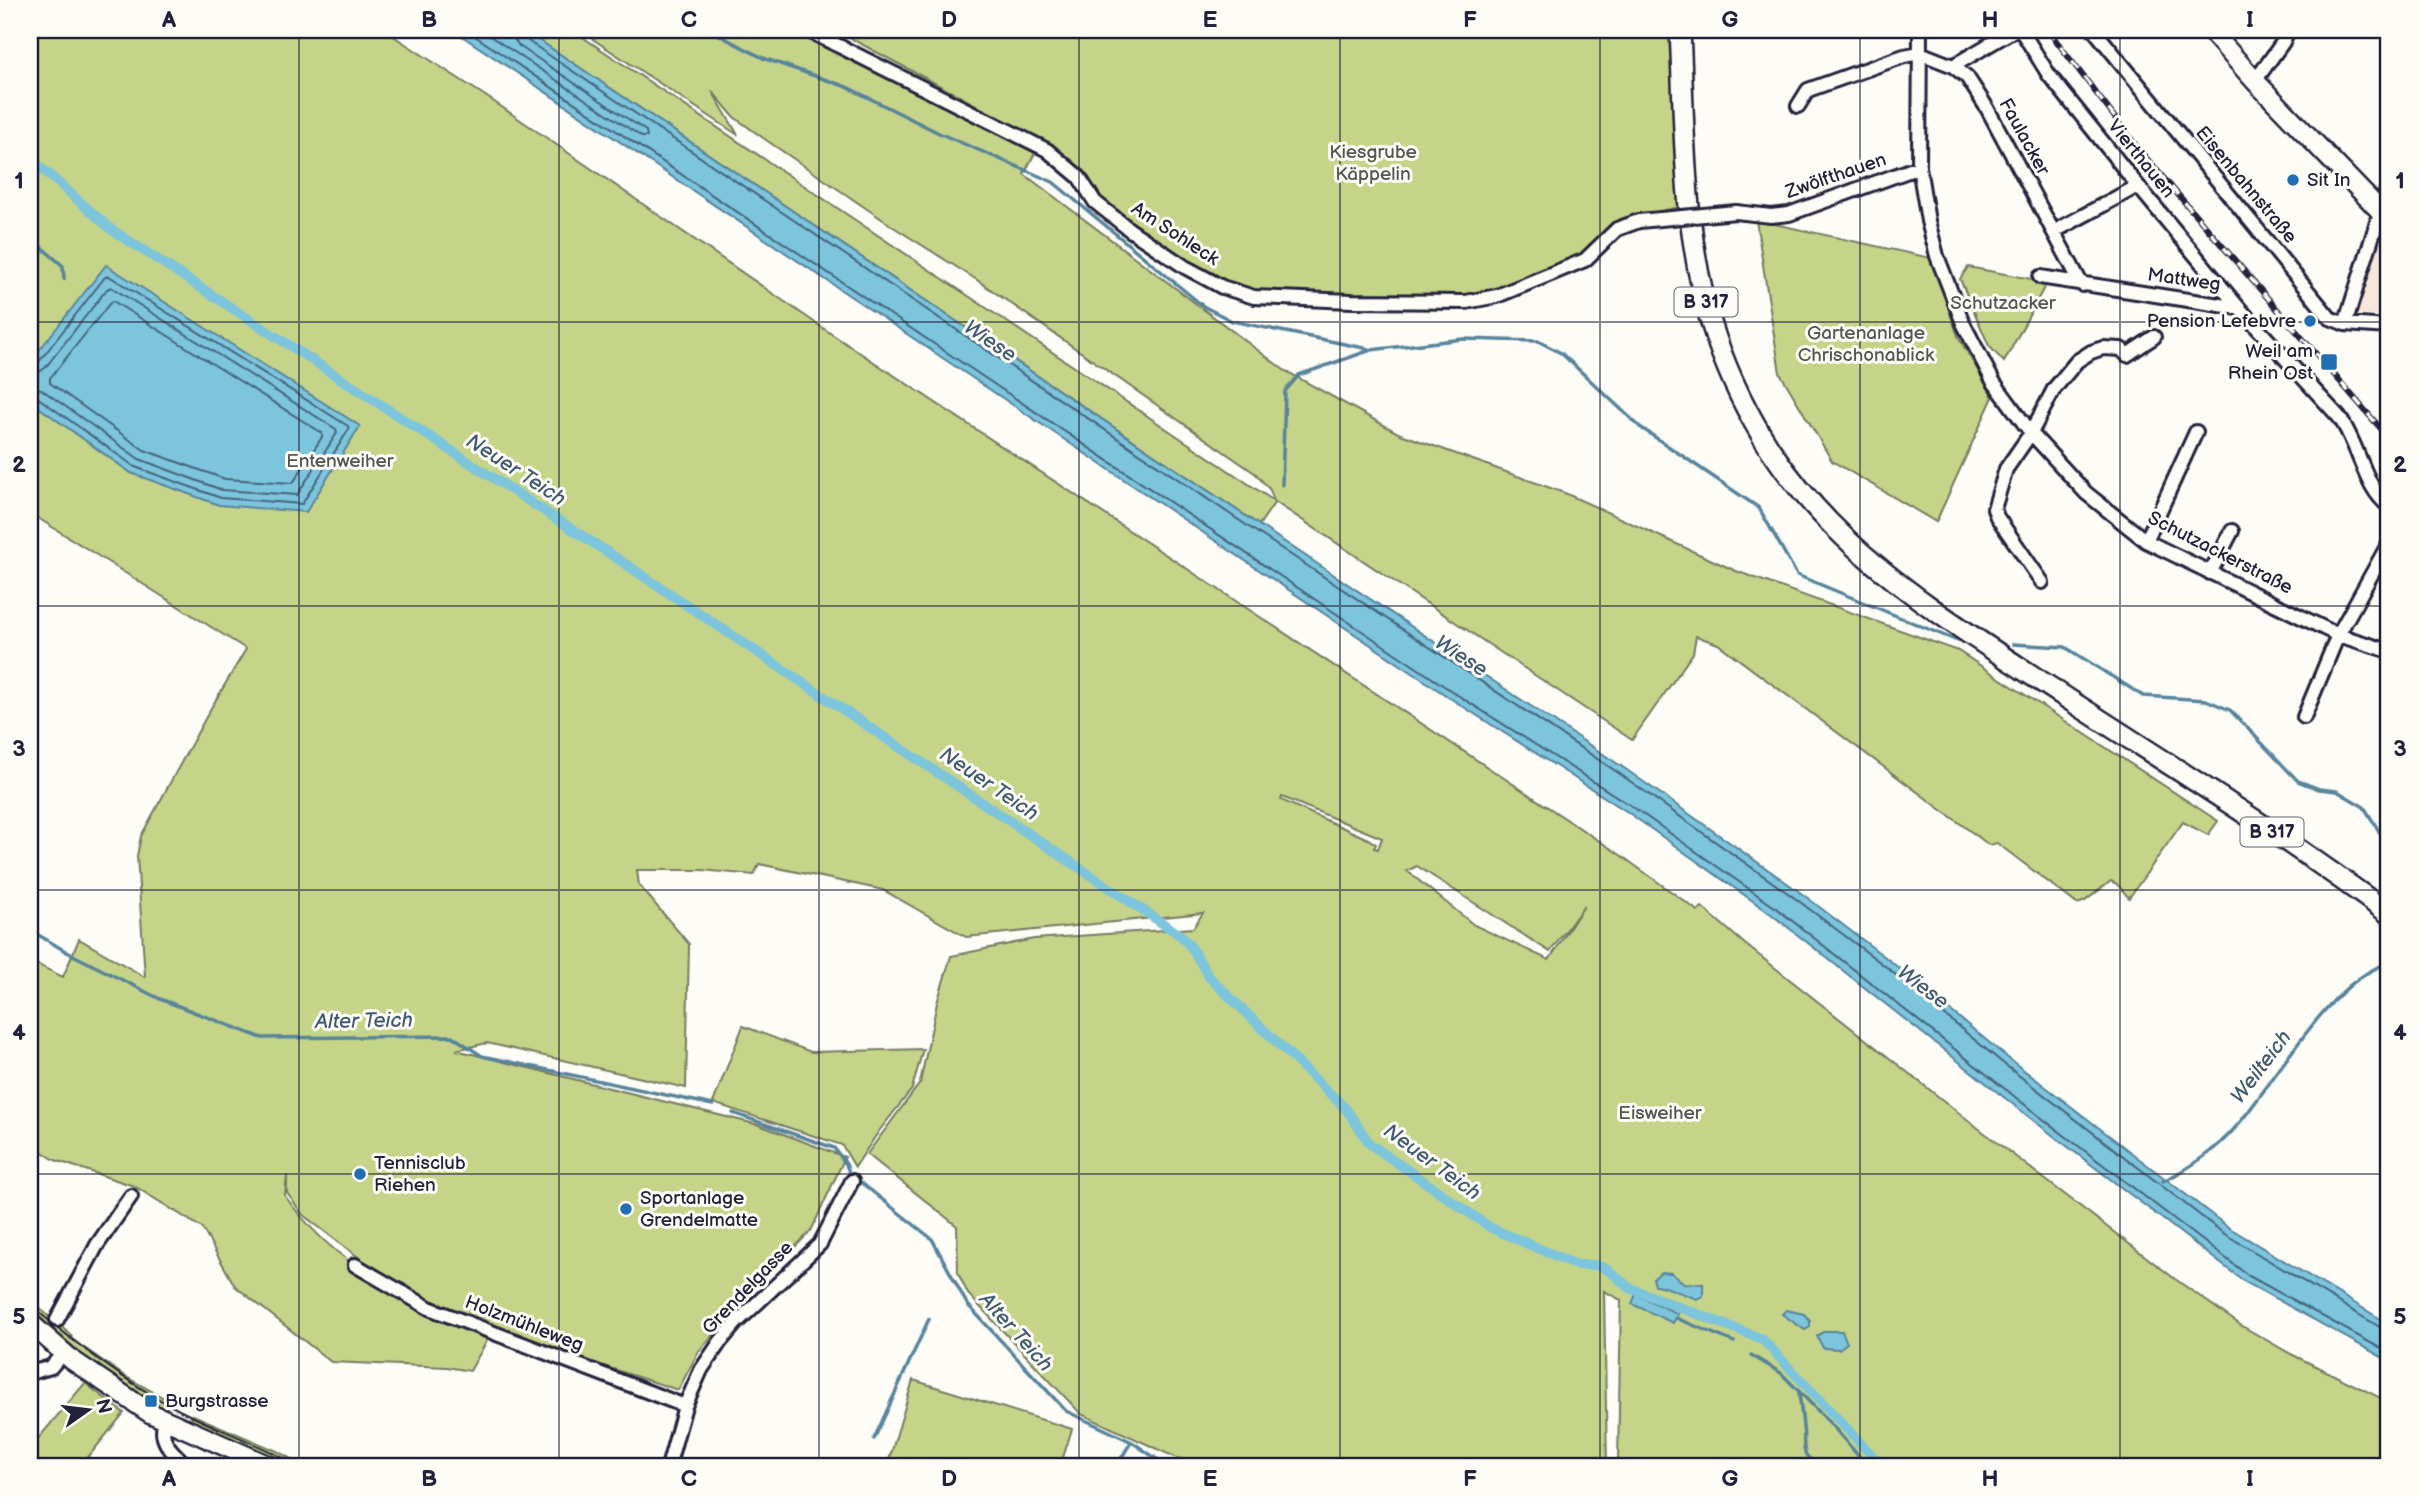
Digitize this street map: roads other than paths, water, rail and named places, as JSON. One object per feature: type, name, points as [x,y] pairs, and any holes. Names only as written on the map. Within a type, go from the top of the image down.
[{"type":"main road","name":"B 317","points":[[1680,30],[1692,222],[1700,273],[1715,335],[1745,406],[1763,439],[1801,492],[1841,536],[1908,592],[2314,860],[2389,914]]},
{"type":"main road","points":[[2210,30],[2255,81],[2385,216]]},
{"type":"main road","points":[[30,1323],[63,1353],[150,1413],[272,1467]]},
{"type":"street","name":"Am Sohleck","points":[[807,30],[1047,149],[1079,177],[1095,202],[1130,230],[1194,272],[1222,287],[1254,297],[1466,302],[1497,296],[1585,260],[1617,229],[1639,221]]},
{"type":"street","name":"Schutzackerstraße","points":[[1920,30],[1919,167],[1937,256],[1963,323],[1993,382],[2031,433],[2086,493],[2146,541],[2338,635],[2389,651]]},
{"type":"street","points":[[1953,66],[2014,30]]},
{"type":"street","name":"Vierthauen","points":[[2021,30],[2049,75],[2239,308]]},
{"type":"street","name":"Eisenbahnstraße","points":[[2094,30],[2330,318],[2345,324]]},
{"type":"street","points":[[2255,81],[2283,43],[2288,30]]},
{"type":"street","name":"Faulacker","points":[[1920,53],[1953,66],[1967,77],[1987,108],[2082,285]]},
{"type":"street","points":[[1798,106],[1808,89],[1904,55],[1920,53]]},
{"type":"street","name":"Zwölfthauen","points":[[1639,221],[1736,212],[1771,216],[1789,214],[1919,167]]},
{"type":"street","points":[[2389,184],[2385,216],[2345,324],[2389,327]]},
{"type":"street","points":[[2055,231],[2138,186]]},
{"type":"street","name":"Mattweg","points":[[2040,278],[2239,308],[2347,428],[2371,486],[2389,506]]},
{"type":"street","points":[[2042,582],[1994,509],[2006,470],[2031,433],[2054,389],[2077,361],[2103,348],[2121,349],[2127,355],[2154,337]]},
{"type":"street","points":[[2146,541],[2196,432]]},
{"type":"street","points":[[2210,573],[2232,531]]},
{"type":"street","points":[[2304,717],[2338,635],[2389,543]]},
{"type":"street","name":"Grendelgasse","points":[[668,1467],[685,1406],[701,1370],[736,1323],[820,1244],[852,1181]]},
{"type":"street","points":[[57,1320],[97,1245],[131,1196]]},
{"type":"street","name":"Holzmühleweg","points":[[355,1265],[429,1308],[685,1406]]},
{"type":"street","points":[[30,1373],[51,1367],[63,1353]]},
{"type":"street","points":[[165,1421],[164,1440],[188,1467]]},
{"type":"water","name":"Wiese","points":[[453,30],[524,30],[1624,768],[1797,890],[1889,960],[2008,1058],[2228,1227],[2389,1324],[2389,1361],[2245,1282],[2038,1124],[1771,914],[1626,811],[1456,702]]},
{"type":"water","name":"Entenweiher","points":[[106,265],[360,426],[306,512],[219,505],[131,473],[30,401],[30,362]]},
{"type":"water","points":[[1661,1272],[1671,1273],[1684,1283],[1703,1284],[1703,1296],[1697,1299],[1655,1285],[1653,1279]]},
{"type":"water","points":[[1636,1294],[1678,1314],[1673,1323],[1632,1304]]},
{"type":"water","points":[[1786,1310],[1804,1314],[1810,1321],[1810,1327],[1805,1330],[1782,1314]]},
{"type":"water","points":[[1825,1331],[1842,1331],[1847,1343],[1839,1349],[1823,1348],[1817,1336]]},
{"type":"waterway","points":[[709,30],[763,58],[847,87],[941,134],[1053,182],[1203,306],[1232,321],[1369,349]]},
{"type":"waterway","name":"Neuer Teich","points":[[30,158],[112,230],[621,561],[1180,935],[1191,947],[1209,977],[1346,1109],[1370,1144],[1491,1228],[1577,1265],[1596,1265],[1608,1270],[1630,1288],[1762,1339],[1883,1467]]},
{"type":"waterway","points":[[30,237],[63,266],[64,279]]},
{"type":"waterway","points":[[1282,485],[1285,391],[1299,375],[1371,350],[1463,339],[1538,341],[1561,353],[1640,427],[1759,508],[1797,575],[1955,640],[1964,640]]},
{"type":"waterway","points":[[2013,644],[2065,647],[2143,696],[2206,700],[2230,710],[2298,781],[2319,789],[2337,791],[2364,807],[2389,847]]},
{"type":"waterway","name":"Alter Teich","points":[[30,930],[160,999],[262,1038],[452,1036],[482,1056],[713,1105]]},
{"type":"waterway","name":"Weilteich","points":[[2163,1181],[2183,1171],[2220,1143],[2252,1107],[2325,1010],[2367,973],[2389,963]]},
{"type":"waterway","name":"Alter Teich","points":[[733,1113],[834,1148],[846,1164],[850,1175]]},
{"type":"waterway","name":"Alter Teich","points":[[859,1181],[932,1239],[967,1304],[1066,1411],[1132,1442],[1161,1462],[1182,1467]]},
{"type":"waterway","name":"Neuer Teich","points":[[1632,1289],[1636,1294]]},
{"type":"waterway","points":[[1676,1318],[1734,1342]]},
{"type":"waterway","points":[[874,1439],[929,1319]]},
{"type":"waterway","points":[[1751,1355],[1781,1373],[1868,1467]]},
{"type":"waterway","points":[[1799,1392],[1804,1450],[1809,1458],[1822,1467]]},
{"type":"waterway","points":[[1116,1467],[1131,1442]]},
{"type":"tram line","points":[[30,1305],[102,1362],[139,1387],[194,1417],[300,1467]]},
{"type":"railway","points":[[2048,30],[2141,152],[2389,438]]},
{"type":"place","name":"Sit In","points":[[2293,180]]},
{"type":"place","name":"Pension Lefebvre","points":[[2310,321]]},
{"type":"place","name":"Weil am Rhein Ost","points":[[2329,362]]},
{"type":"place","name":"Tennisclub Riehen","points":[[360,1174]]},
{"type":"place","name":"Sportanlage Grendelmatte","points":[[626,1209]]},
{"type":"place","name":"Burgstrasse","points":[[151,1401]]},
{"type":"park label","name":"Kiesgrube Käppelin","points":[[1373,163]]},
{"type":"park label","name":"Schutzacker","points":[[2003,303]]},
{"type":"park label","name":"Gartenanlage Chrischonablick","points":[[1866,344]]},
{"type":"park label","name":"Eisweiher","points":[[1660,1113]]}]
